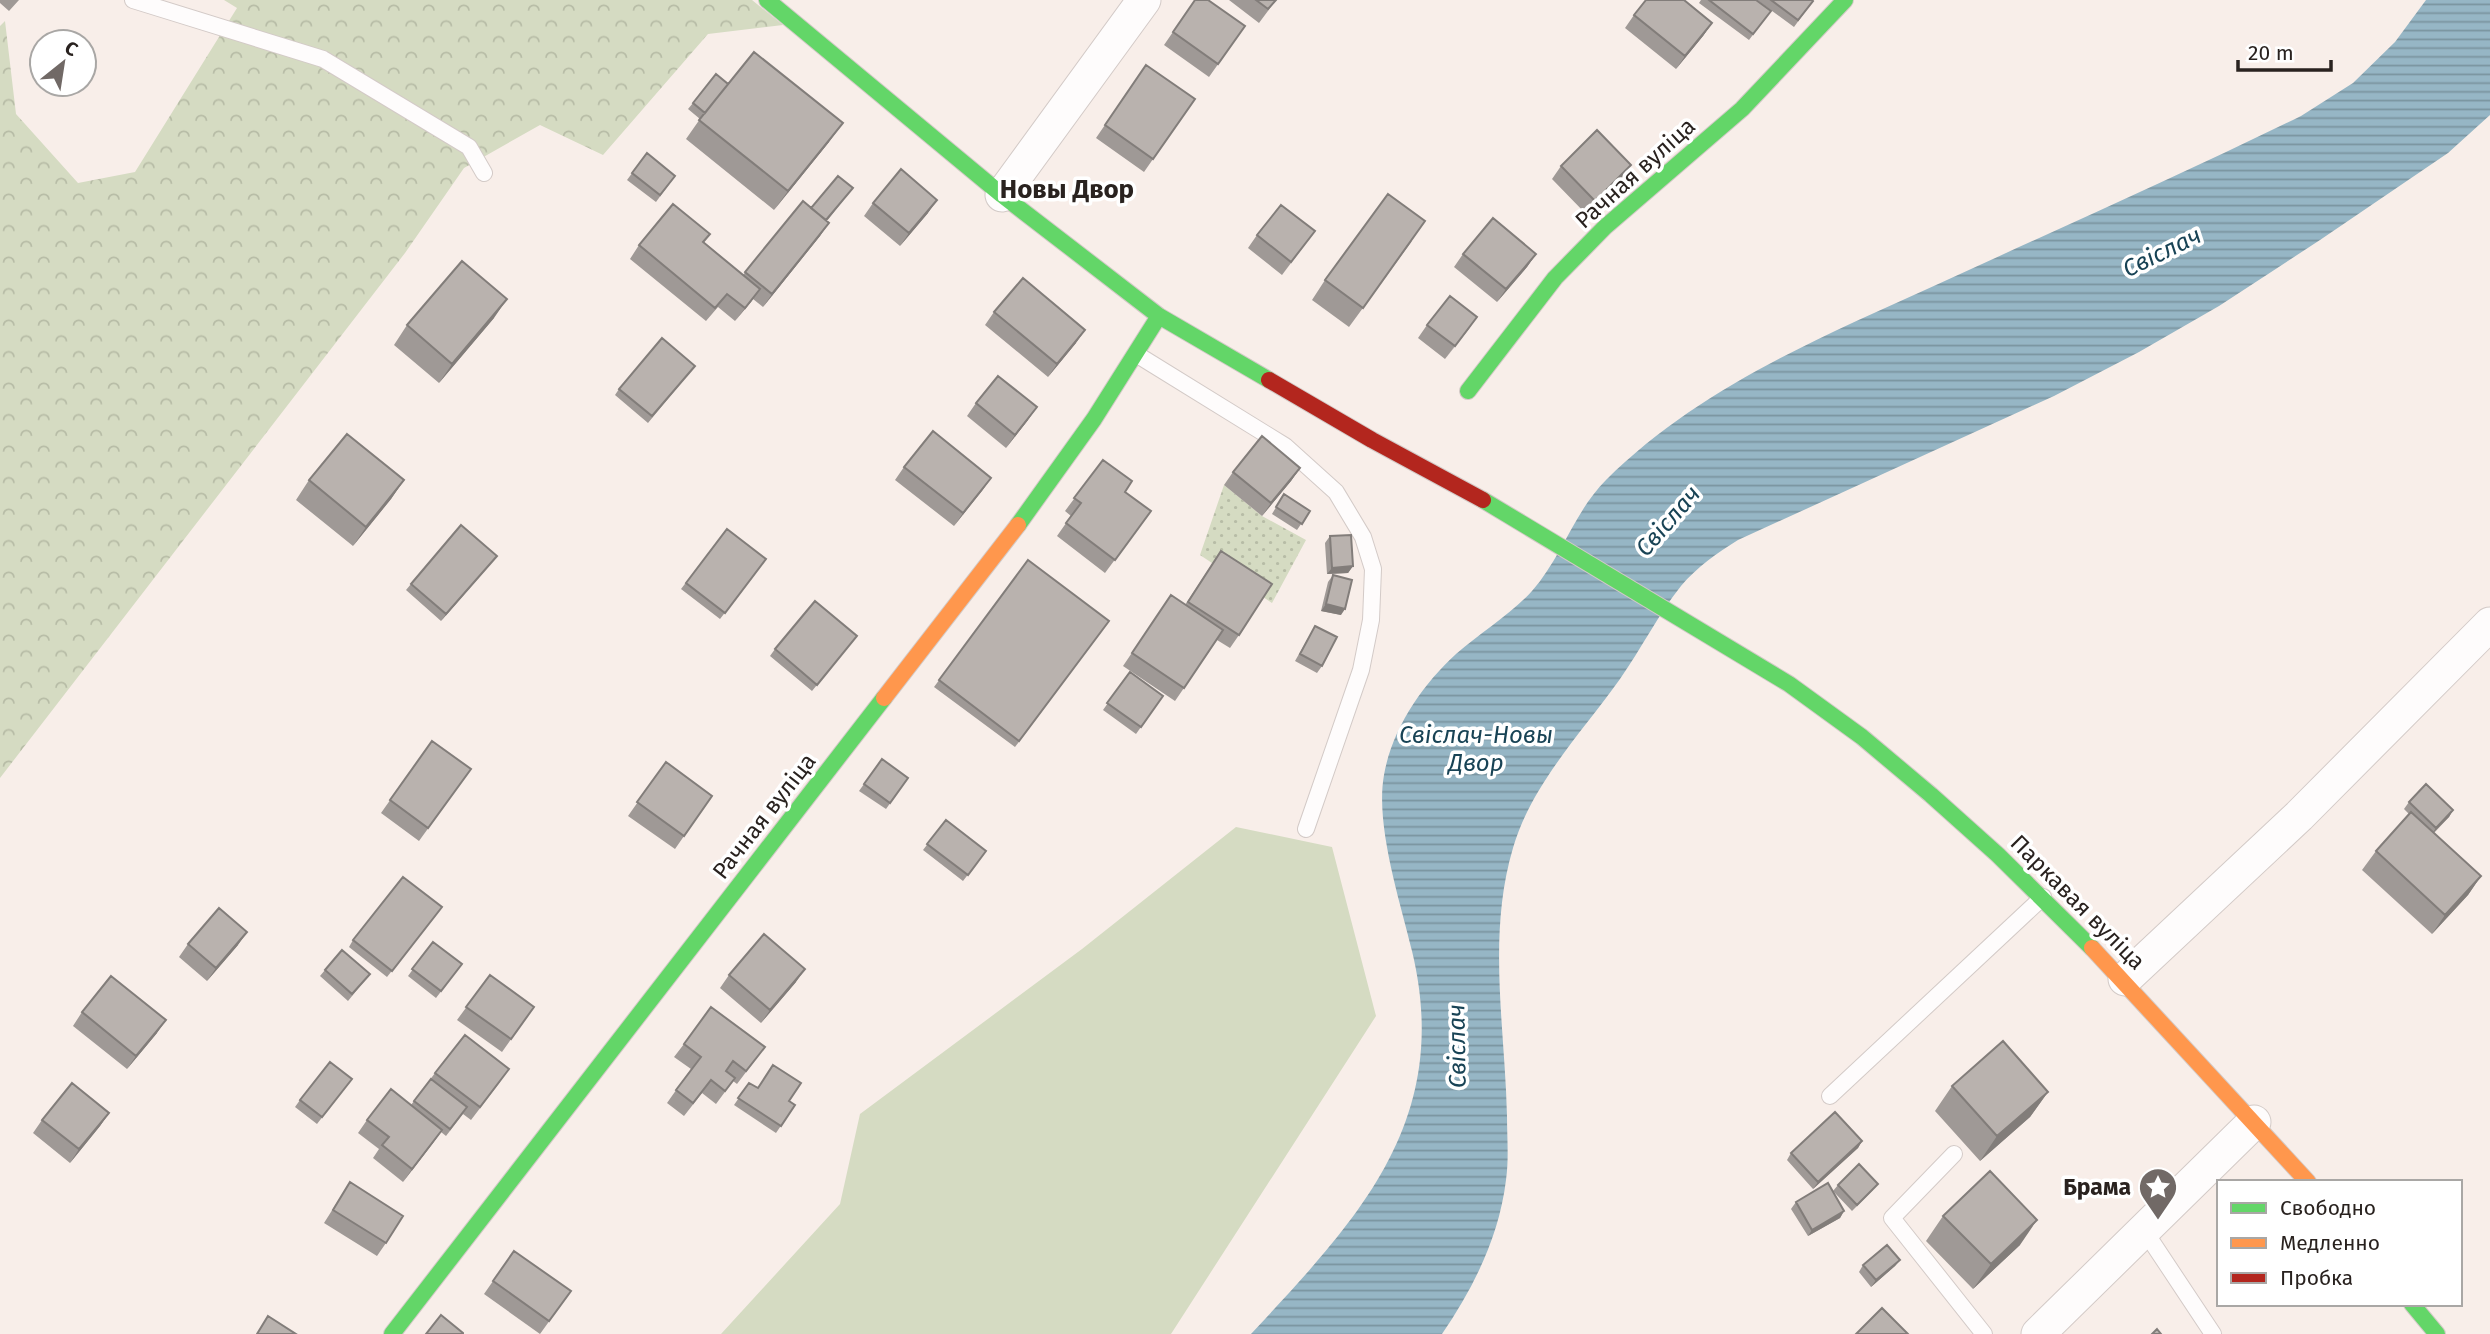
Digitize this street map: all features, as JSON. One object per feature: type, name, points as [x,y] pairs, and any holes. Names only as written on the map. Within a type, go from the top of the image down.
[{"type":"main road","name":"Паркавая вуліца","points":[[767,0],[1002,195],[1159,317],[1372,440],[1488,503],[1789,684],[1837,717],[1919,782],[2043,897],[2125,979],[2306,1180]]},
{"type":"main road","name":"Рачная вуліца","points":[[1468,391],[1555,278],[1605,227],[1742,109],[1845,0]]},
{"type":"main road","name":"Рачная вуліца","points":[[392,1334],[1028,512],[1159,317]]},
{"type":"main road","points":[[2414,1306],[2437,1334]]},
{"type":"street","points":[[1002,195],[1144,0]]},
{"type":"street","points":[[2125,979],[2299,816],[2490,624]]},
{"type":"street","points":[[2038,1334],[2254,1122]]},
{"type":"lane","points":[[133,0],[323,59],[469,147],[484,173]]},
{"type":"lane","points":[[1136,355],[1285,446],[1336,492],[1363,537],[1373,569],[1371,620],[1361,670],[1306,829]]},
{"type":"lane","points":[[1830,1096],[2043,897]]},
{"type":"lane","points":[[1954,1154],[1892,1218],[1984,1334]]},
{"type":"lane","points":[[2144,1230],[2213,1334]]},
{"type":"green space","points":[[224,0],[752,0],[783,25],[708,34],[603,155],[540,125],[464,168],[405,253],[0,778],[0,26],[5,21],[16,114],[78,183],[135,172],[237,8]]},
{"type":"green space","points":[[1224,485],[1262,516],[1306,540],[1272,603],[1200,555]]},
{"type":"green space","points":[[1236,827],[1332,847],[1376,1016],[1171,1334],[721,1334],[840,1204],[860,1114],[1082,949]]},
{"type":"water","name":"Свіслач-Новы Двор","points":[[2426,0],[2490,0],[2490,115],[2448,153],[2219,306],[2139,352],[2054,396],[1738,540],[1708,561],[1681,586],[1620,679],[1545,781],[1521,825],[1513,848],[1505,881],[1499,948],[1507,1172],[1498,1222],[1465,1298],[1442,1334],[1251,1334],[1327,1250],[1360,1207],[1387,1163],[1407,1117],[1419,1066],[1421,1012],[1412,951],[1390,863],[1383,817],[1384,775],[1394,741],[1410,709],[1443,666],[1532,591],[1552,564],[1585,506],[1606,480],[1642,447],[1680,418],[1762,368],[1848,325],[2301,116],[2353,83],[2395,42]]},
{"type":"building","points":[[1195,0],[1208,0],[1245,26],[1218,64],[1173,32]]},
{"type":"building","points":[[1256,0],[1276,0],[1268,9]]},
{"type":"building","points":[[1646,0],[1684,0],[1712,23],[1685,56],[1634,15]]},
{"type":"building","points":[[1709,0],[1756,0],[1771,11],[1753,34]]},
{"type":"building","points":[[1771,0],[1812,0],[1813,1],[1798,20]]},
{"type":"building","points":[[754,52],[843,123],[788,191],[699,120]]},
{"type":"building","points":[[1146,65],[1195,99],[1153,159],[1105,125]]},
{"type":"building","points":[[716,74],[728,84],[705,113],[693,103]]},
{"type":"building","points":[[1597,130],[1631,165],[1595,201],[1561,166]]},
{"type":"building","points":[[647,153],[675,176],[660,195],[632,173]]},
{"type":"building","points":[[901,169],[937,200],[909,233],[873,203]]},
{"type":"building","points":[[838,176],[853,188],[826,220],[811,208]]},
{"type":"building","points":[[1388,194],[1425,221],[1363,308],[1325,280]]},
{"type":"building","points":[[803,201],[829,223],[772,294],[745,272]]},
{"type":"building","points":[[673,204],[710,234],[703,242],[760,289],[745,308],[727,294],[715,308],[639,245]]},
{"type":"building","points":[[1281,205],[1315,231],[1291,262],[1257,235]]},
{"type":"building","points":[[1493,218],[1536,254],[1506,289],[1463,254]]},
{"type":"building","points":[[462,261],[507,299],[452,364],[407,325]]},
{"type":"building","points":[[1023,278],[1085,330],[1057,364],[994,312]]},
{"type":"building","points":[[1450,296],[1477,317],[1455,346],[1427,325]]},
{"type":"building","points":[[662,338],[695,366],[652,416],[619,389]]},
{"type":"building","points":[[998,376],[1037,407],[1015,435],[976,403]]},
{"type":"building","points":[[933,431],[991,478],[963,513],[904,467]]},
{"type":"building","points":[[347,434],[404,480],[366,527],[309,480]]},
{"type":"building","points":[[1262,436],[1300,468],[1271,503],[1233,472]]},
{"type":"building","points":[[1103,460],[1132,481],[1125,492],[1151,511],[1115,560],[1066,523],[1081,503],[1074,498]]},
{"type":"building","points":[[1284,494],[1310,511],[1302,524],[1276,507]]},
{"type":"building","points":[[461,525],[497,556],[446,614],[411,584]]},
{"type":"building","points":[[727,529],[766,559],[725,613],[686,583]]},
{"type":"building","points":[[1351,535],[1353,566],[1332,568],[1330,536]]},
{"type":"building","points":[[1221,551],[1272,584],[1239,635],[1188,602]]},
{"type":"building","points":[[1028,560],[1109,621],[1019,741],[939,680]]},
{"type":"building","points":[[1333,575],[1352,580],[1345,609],[1326,604]]},
{"type":"building","points":[[1171,595],[1223,630],[1184,688],[1132,653]]},
{"type":"building","points":[[815,601],[857,636],[817,685],[775,649]]},
{"type":"building","points":[[1315,626],[1337,637],[1322,666],[1300,654]]},
{"type":"building","points":[[1130,672],[1163,696],[1141,727],[1107,703]]},
{"type":"building","points":[[432,741],[471,769],[428,828],[390,800]]},
{"type":"building","points":[[882,759],[908,778],[890,803],[864,784]]},
{"type":"building","points":[[666,762],[712,796],[684,836],[637,802]]},
{"type":"building","points":[[2426,784],[2453,810],[2436,828],[2409,802]]},
{"type":"building","points":[[2411,812],[2481,876],[2445,915],[2376,851]]},
{"type":"building","points":[[946,820],[986,851],[968,875],[927,844]]},
{"type":"building","points":[[403,877],[442,907],[392,971],[353,940]]},
{"type":"building","points":[[219,908],[247,932],[216,968],[188,944]]},
{"type":"building","points":[[764,934],[805,969],[770,1010],[729,975]]},
{"type":"building","points":[[433,942],[462,964],[441,991],[412,969]]},
{"type":"building","points":[[342,950],[370,974],[352,994],[325,970]]},
{"type":"building","points":[[490,975],[534,1007],[511,1039],[466,1007]]},
{"type":"building","points":[[111,976],[166,1020],[136,1056],[82,1012]]},
{"type":"building","points":[[711,1007],[765,1047],[746,1071],[733,1061],[726,1071],[735,1078],[725,1091],[711,1080],[693,1103],[676,1090],[701,1057],[684,1044]]},
{"type":"building","points":[[465,1035],[509,1069],[480,1107],[435,1073]]},
{"type":"building","points":[[2003,1041],[2048,1092],[1997,1136],[1952,1086]]},
{"type":"building","points":[[330,1062],[352,1079],[322,1117],[300,1100]]},
{"type":"building","points":[[773,1065],[801,1083],[789,1101],[795,1105],[781,1126],[738,1098],[749,1083],[758,1088]]},
{"type":"building","points":[[431,1079],[467,1107],[450,1129],[414,1101]]},
{"type":"building","points":[[72,1083],[109,1113],[79,1149],[42,1120]]},
{"type":"building","points":[[391,1089],[442,1130],[412,1169],[382,1145],[389,1137],[367,1120]]},
{"type":"building","points":[[1835,1112],[1862,1141],[1818,1182],[1791,1153]]},
{"type":"building","points":[[1859,1164],[1878,1184],[1857,1205],[1838,1185]]},
{"type":"building","points":[[1990,1171],[2037,1220],[1991,1264],[1943,1216]]},
{"type":"building","points":[[350,1182],[403,1216],[386,1243],[333,1210]]},
{"type":"building","points":[[1828,1183],[1844,1211],[1812,1230],[1796,1202]]},
{"type":"building","points":[[1887,1245],[1900,1260],[1876,1280],[1863,1265]]},
{"type":"building","points":[[514,1251],[571,1291],[549,1321],[493,1281]]},
{"type":"building","points":[[1882,1308],[1908,1334],[1856,1334]]},
{"type":"building","points":[[441,1315],[463,1333],[463,1334],[426,1334]]},
{"type":"building","points":[[268,1316],[296,1334],[257,1334]]},
{"type":"traffic: fast","points":[[767,0],[1002,195],[1159,316],[1269,380]]},
{"type":"traffic: fast","points":[[1468,391],[1555,278],[1605,227],[1742,109],[1845,0]]},
{"type":"traffic: fast","points":[[1018,525],[1094,419],[1159,316]]},
{"type":"traffic: fast","points":[[1483,500],[1789,684],[1862,737],[1998,855],[2092,948]]},
{"type":"traffic: fast","points":[[392,1334],[884,698]]},
{"type":"traffic: fast","points":[[2414,1306],[2437,1334]]},
{"type":"traffic: slow","points":[[884,698],[1018,525]]},
{"type":"traffic: slow","points":[[2092,948],[2306,1180]]},
{"type":"traffic: jam","points":[[1269,380],[1483,500]]},
{"type":"place","name":"Брама","points":[[2158,1221]]},
{"type":"district","name":"Новы Двор","points":[[1067,189]]},
{"type":"water label","name":"Свіслач","points":[[2162,252]]},
{"type":"water label","name":"Свіслач","points":[[1668,521]]},
{"type":"water label","name":"Свіслач","points":[[1457,1046]]}]
